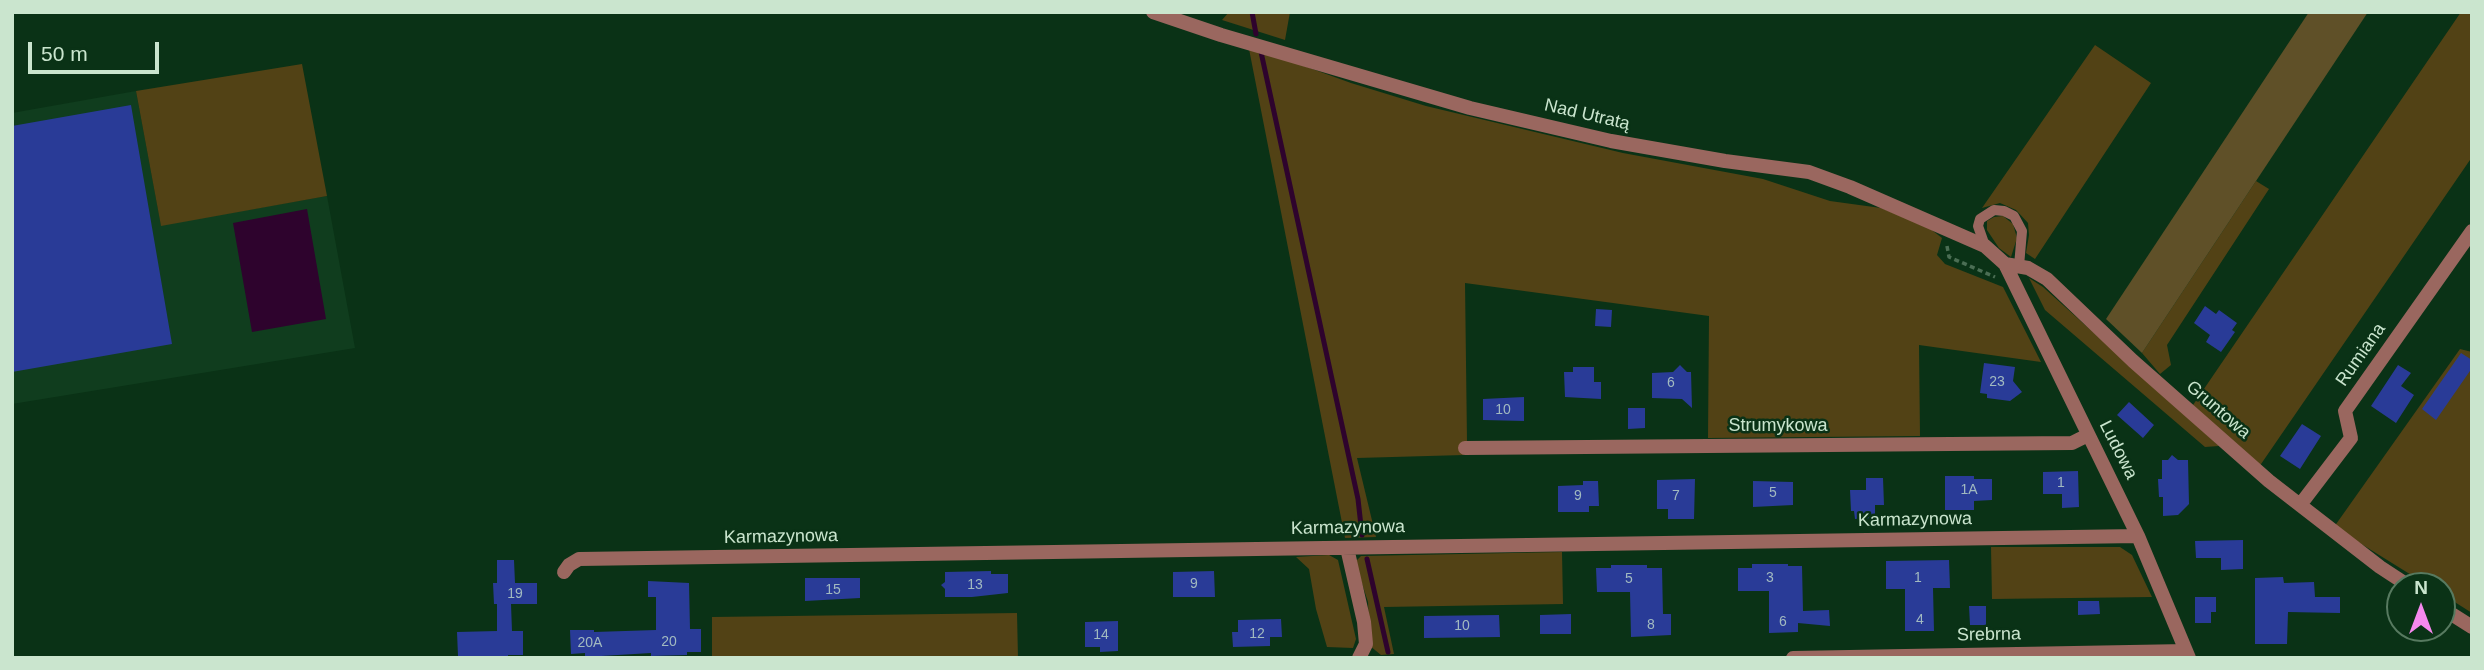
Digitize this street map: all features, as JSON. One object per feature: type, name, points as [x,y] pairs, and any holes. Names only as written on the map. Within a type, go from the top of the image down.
[{"type":"street","name":"Nad Utratą","points":[[1153,12],[1221,35],[1483,111],[1611,141],[1725,161],[1809,172],[1985,246],[2012,265]]},
{"type":"street","name":"Rumiana","points":[[2300,505],[2351,438],[2345,411],[2472,231]]},
{"type":"street","name":"Gruntowa","points":[[2012,265],[2028,268],[2047,279],[2133,361],[2269,481],[2388,572]]},
{"type":"street","name":"Ludowa","points":[[2012,265],[2088,435],[2138,536],[2187,654]]},
{"type":"street","name":"Strumykowa","points":[[1465,448],[2072,443],[2088,435]]},
{"type":"street","name":"Karmazynowa","points":[[564,572],[579,559],[2138,536]]},
{"type":"street","points":[[1347,548],[1364,622],[1366,644],[1359,658]]},
{"type":"street","points":[[2456,616],[2472,626]]},
{"type":"street","name":"Srebrna","points":[[1793,658],[2187,654]]},
{"type":"lane","points":[[1985,246],[1978,226],[1980,219],[1994,210],[2014,216],[2022,231],[2012,265]]},
{"type":"path","points":[[1949,241],[1949,257],[2001,280]]},
{"type":"shaded area","points":[[1229,12],[1290,12],[1285,40],[1222,20]]},
{"type":"shaded area","points":[[2309,12],[2368,12],[2142,353],[2106,319]]},
{"type":"shaded area","points":[[2461,12],[2472,12],[2472,157],[2259,467],[2193,405]]},
{"type":"shaded area","points":[[2095,45],[2151,83],[2035,259],[2026,253],[2028,223],[2016,210],[2000,203],[1982,208]]},
{"type":"shaded area","points":[[1249,49],[1426,106],[1623,153],[1763,179],[1830,201],[1881,208],[1928,227],[1942,238],[1937,255],[1945,264],[2003,287],[2041,362],[1919,345],[1920,436],[1708,438],[1709,316],[1465,283],[1467,441],[1464,455],[1357,458],[1376,537],[1345,538]]},
{"type":"shaded area","points":[[302,64],[327,196],[161,226],[136,91]]},
{"type":"shaded area","points":[[136,91],[161,225],[327,196],[355,348],[12,404],[12,113]]},
{"type":"shaded area","points":[[2256,181],[2269,189],[2167,345],[2171,365],[2160,374],[2142,353]]},
{"type":"shaded area","points":[[307,209],[326,319],[252,332],[233,223]]},
{"type":"shaded area","points":[[2003,216],[2013,224],[2017,238],[2011,257],[1999,248],[1987,230],[1987,221]]},
{"type":"shaded area","points":[[2029,278],[2043,287],[2219,446],[2205,447],[2045,310]]},
{"type":"shaded area","points":[[2460,349],[2472,352],[2472,613],[2456,603],[2456,572],[2406,572],[2334,527]]},
{"type":"shaded area","points":[[1991,547],[2120,547],[2132,555],[2152,597],[1992,599]]},
{"type":"shaded area","points":[[1562,552],[1563,604],[1384,607],[1394,654],[1381,655],[1370,646],[1368,602],[1355,562],[1361,556]]},
{"type":"shaded area","points":[[1329,555],[1338,560],[1356,639],[1353,648],[1327,647],[1316,609],[1309,569],[1296,557]]},
{"type":"shaded area","points":[[1017,613],[1018,658],[712,658],[712,617]]},
{"type":"building","points":[[131,105],[172,344],[12,372],[12,126]]},
{"type":"building","points":[[2205,306],[2216,314],[2219,310],[2237,323],[2232,330],[2235,332],[2221,352],[2206,342],[2210,335],[2194,323]]},
{"type":"building","points":[[1596,309],[1612,310],[1611,327],[1595,326]]},
{"type":"building","points":[[2461,353],[2472,360],[2472,368],[2436,420],[2422,409]]},
{"type":"building","points":[[1984,363],[2015,367],[2013,381],[2022,392],[2010,401],[1987,398],[1987,394],[1980,393]]},
{"type":"building","points":[[1680,365],[1687,372],[1691,372],[1692,408],[1682,399],[1652,398],[1652,373],[1673,372]]},
{"type":"building","points":[[2398,365],[2411,373],[2401,386],[2414,395],[2396,423],[2371,406]]},
{"type":"building","points":[[1573,367],[1594,367],[1594,382],[1601,382],[1601,399],[1565,397],[1564,372],[1573,372]]},
{"type":"building","points":[[1524,397],[1524,421],[1483,420],[1483,399]]},
{"type":"building","points":[[2129,402],[2154,425],[2143,438],[2117,415]]},
{"type":"building","points":[[1628,408],[1645,408],[1645,428],[1628,429]]},
{"type":"building","points":[[2302,424],[2321,436],[2300,469],[2280,456]]},
{"type":"building","points":[[2172,455],[2178,460],[2188,460],[2189,504],[2178,515],[2163,516],[2163,497],[2159,497],[2158,479],[2162,479],[2162,460],[2168,460]]},
{"type":"building","points":[[2078,471],[2079,507],[2062,508],[2062,494],[2043,494],[2043,472]]},
{"type":"building","points":[[1945,476],[1992,479],[1992,500],[1974,501],[1974,510],[1945,510]]},
{"type":"building","points":[[1866,478],[1883,478],[1884,505],[1875,505],[1875,518],[1855,519],[1854,511],[1851,511],[1850,490],[1866,490]]},
{"type":"building","points":[[1695,479],[1694,519],[1668,519],[1668,509],[1657,509],[1657,480]]},
{"type":"building","points":[[1583,481],[1598,481],[1599,506],[1589,506],[1589,512],[1558,512],[1558,486],[1583,485]]},
{"type":"building","points":[[1753,481],[1793,482],[1793,505],[1753,507]]},
{"type":"building","points":[[2243,540],[2243,569],[2221,570],[2221,558],[2196,558],[2195,541]]},
{"type":"building","points":[[497,560],[514,560],[515,583],[537,583],[537,604],[511,604],[512,631],[523,631],[523,655],[508,655],[508,658],[458,656],[457,632],[497,631],[497,604],[494,604],[493,583],[497,583]]},
{"type":"building","points":[[1949,560],[1950,588],[1933,588],[1934,631],[1905,631],[1905,589],[1886,589],[1886,561]]},
{"type":"building","points":[[1752,564],[1802,566],[1803,611],[1829,610],[1830,626],[1798,623],[1798,632],[1769,633],[1769,591],[1738,591],[1738,568],[1752,568]]},
{"type":"building","points":[[1611,565],[1647,565],[1647,568],[1662,568],[1663,614],[1671,614],[1671,635],[1631,637],[1630,592],[1597,592],[1596,568],[1611,568]]},
{"type":"building","points":[[991,571],[991,574],[1008,574],[1008,593],[945,597],[945,589],[941,585],[945,582],[945,572]]},
{"type":"building","points":[[1214,571],[1215,597],[1173,597],[1173,572]]},
{"type":"building","points":[[2283,577],[2284,583],[2314,582],[2315,597],[2340,597],[2340,613],[2288,612],[2287,644],[2255,644],[2255,578]]},
{"type":"building","points":[[805,578],[860,578],[860,598],[805,601]]},
{"type":"building","points":[[648,581],[689,583],[690,629],[701,629],[701,652],[651,656],[651,653],[585,657],[585,653],[571,654],[570,630],[656,630],[656,597],[648,597]]},
{"type":"building","points":[[2195,597],[2216,597],[2216,612],[2211,612],[2211,623],[2195,623]]},
{"type":"building","points":[[2078,601],[2099,601],[2100,614],[2078,615]]},
{"type":"building","points":[[1969,606],[1986,606],[1986,625],[1970,625]]},
{"type":"building","points":[[1571,614],[1571,634],[1540,634],[1540,615]]},
{"type":"building","points":[[1499,615],[1500,637],[1424,638],[1424,616]]},
{"type":"building","points":[[1281,619],[1282,637],[1270,637],[1270,646],[1233,647],[1232,632],[1238,632],[1238,620]]},
{"type":"building","points":[[1118,621],[1118,651],[1100,652],[1100,647],[1085,647],[1085,622]]},
{"type":"waterway","points":[[1252,12],[1256,34]]},
{"type":"waterway","points":[[1261,52],[1358,499],[1362,535]]},
{"type":"waterway","points":[[1367,559],[1388,652]]}]
